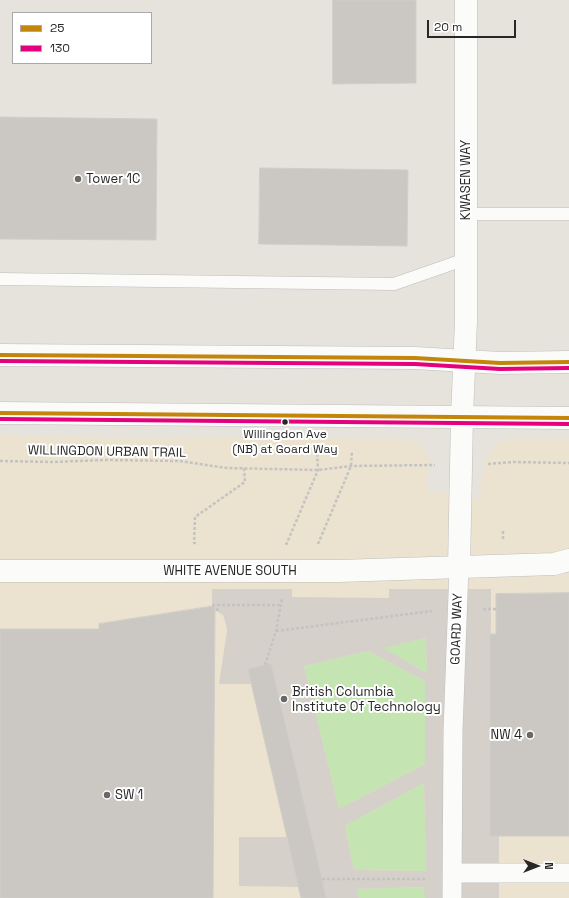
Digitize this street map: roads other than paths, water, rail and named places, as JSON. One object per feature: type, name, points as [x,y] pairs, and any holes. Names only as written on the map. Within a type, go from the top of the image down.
[{"type":"street","name":"KWASEN WAY","points":[[464,360],[466,259],[466,0]]},
{"type":"street","points":[[0,355],[407,358],[500,363],[569,362]]},
{"type":"street","name":"GOARD WAY","points":[[452,898],[453,731],[458,610],[464,360]]},
{"type":"street","points":[[0,413],[569,418]]},
{"type":"street","name":"WHITE AVENUE SOUTH","points":[[0,571],[402,570],[554,564],[569,560]]},
{"type":"street","points":[[452,876],[569,873]]},
{"type":"lane","points":[[466,214],[569,214]]},
{"type":"lane","points":[[0,279],[394,284],[466,259]]},
{"type":"place","name":"Tower 1C","points":[[78,179]]},
{"type":"place","name":"Willingdon Ave (NB) at Goard Way","points":[[285,422]]},
{"type":"place","name":"British Columbia Institute Of Technology","points":[[284,699]]},
{"type":"place","name":"NW 4","points":[[530,735]]},
{"type":"place","name":"SW 1","points":[[107,795]]}]
